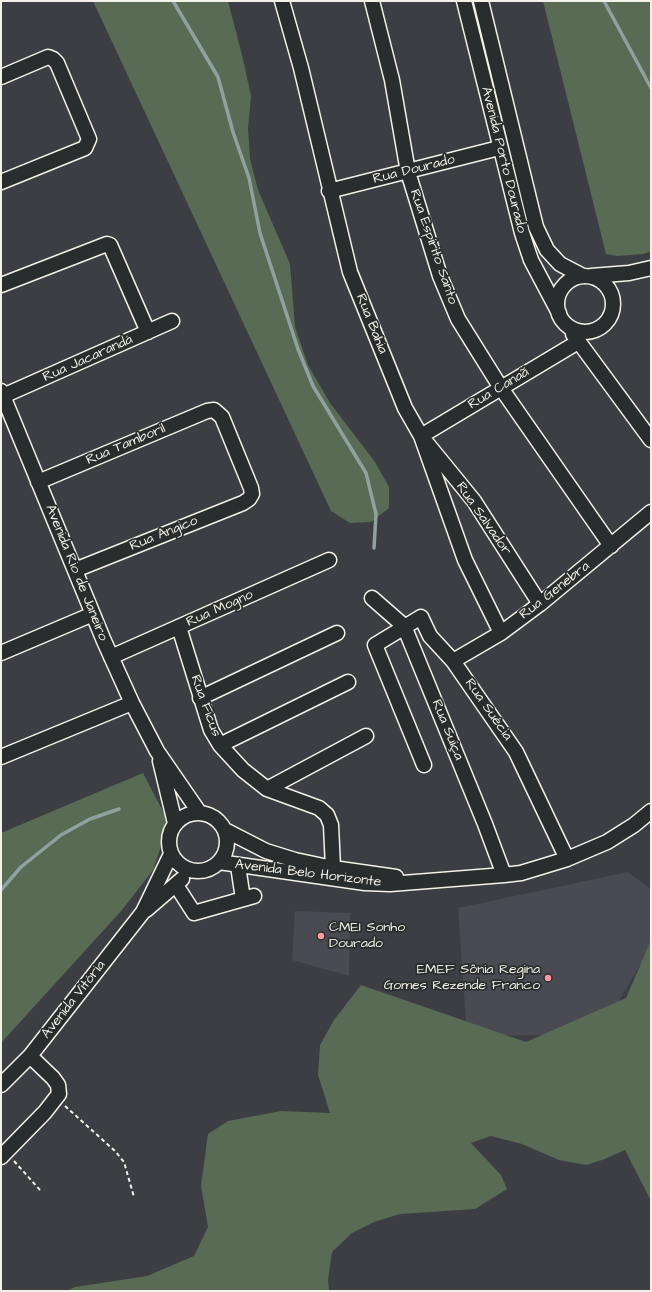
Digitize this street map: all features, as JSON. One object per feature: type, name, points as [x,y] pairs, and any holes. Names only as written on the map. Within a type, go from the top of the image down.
[{"type":"street","name":"Rua Bahia","points":[[282,1],[301,68],[329,191],[350,272],[405,408],[421,436],[465,560],[501,633]]},
{"type":"street","name":"Rua Espírito Santo","points":[[372,1],[392,80],[408,172],[440,276],[455,312],[501,388],[611,546]]},
{"type":"street","name":"Avenida Porto Dourado","points":[[464,1],[516,214],[531,260],[562,318],[578,342],[651,440]]},
{"type":"street","name":"Avenida Porto Dourado","points":[[481,1],[536,227],[547,250],[560,264],[587,276]]},
{"type":"street","points":[[1,77],[48,57],[57,63],[89,139],[85,148],[1,182]]},
{"type":"street","name":"Rua Dourado","points":[[329,191],[499,148]]},
{"type":"street","points":[[1,285],[107,244],[113,247],[148,332]]},
{"type":"street","points":[[587,276],[604,283],[612,295],[613,309],[611,316],[601,327],[587,332],[573,329],[562,318],[558,298],[564,285],[576,277],[587,276],[628,273],[651,268]]},
{"type":"street","name":"Rua Jacarandá","points":[[2,393],[172,322]]},
{"type":"street","name":"Rua Canaã","points":[[421,436],[578,342]]},
{"type":"street","name":"Avenida Rio de Janeiro","points":[[2,393],[111,657],[132,703],[157,751],[199,812]]},
{"type":"street","name":"Rua Tamboril","points":[[38,482],[203,412],[214,410],[222,417],[251,488],[251,496]]},
{"type":"street","name":"Rua Salvador","points":[[421,436],[474,501],[540,604]]},
{"type":"street","name":"Rua Angico","points":[[75,570],[243,503],[251,496]]},
{"type":"street","name":"Rua Genebra","points":[[453,661],[501,633],[540,604],[651,512]]},
{"type":"street","name":"Rua Mogno","points":[[111,657],[328,560]]},
{"type":"street","name":"Rua Suíça","points":[[372,598],[404,626],[485,824],[504,875]]},
{"type":"street","points":[[1,654],[93,614]]},
{"type":"street","name":"Rua Suécia","points":[[424,765],[375,646],[404,626],[421,617],[430,636],[453,661],[516,752],[567,859]]},
{"type":"street","name":"Rua Ficus","points":[[179,627],[211,730],[220,745],[243,770],[267,789],[319,808],[327,815],[331,825],[333,868]]},
{"type":"street","points":[[200,698],[337,633]]},
{"type":"street","points":[[220,745],[348,682]]},
{"type":"street","points":[[1,757],[132,703]]},
{"type":"street","points":[[267,789],[366,736]]},
{"type":"street","name":"Avenida Rio de Janeiro","points":[[157,751],[175,823]]},
{"type":"street","name":"Avenida Belo Horizonte","points":[[219,862],[238,866],[365,883],[390,884],[521,873],[567,859],[607,842],[634,825],[651,811]]},
{"type":"street","points":[[199,812],[214,818],[225,830],[227,847],[219,862],[206,870],[192,871],[179,865],[171,854],[168,838],[175,823],[186,815],[199,812]]},
{"type":"street","name":"Avenida Belo Horizonte","points":[[225,830],[266,851],[333,868],[420,881]]},
{"type":"street","name":"Avenida Vitória","points":[[1,1085],[30,1056],[143,912],[171,854]]},
{"type":"street","points":[[176,885],[194,913],[248,898],[238,866]]},
{"type":"street","name":"Avenida Vitória","points":[[143,912],[192,871]]},
{"type":"street","points":[[4,1155],[57,1099],[59,1094],[58,1085],[30,1056]]},
{"type":"path","points":[[57,1099],[115,1151],[124,1162],[134,1197]]},
{"type":"path","points":[[4,1155],[40,1190]]},
{"type":"shaded area","name":"EMEF Sônia Regina Gomes Rezende Franco","points":[[628,872],[651,889],[651,946],[613,1011],[542,1035],[467,1036],[458,908]]},
{"type":"shaded area","name":"CMEI Sonho Dourado","points":[[295,911],[350,913],[349,976],[292,960]]},
{"type":"green space","points":[[93,1],[228,1],[251,96],[248,128],[250,159],[258,190],[290,264],[295,327],[308,365],[330,403],[375,462],[389,487],[389,508],[371,522],[350,523],[331,511]]},
{"type":"green space","points":[[543,1],[651,1],[651,251],[643,254],[617,256],[606,254]]},
{"type":"green space","points":[[143,773],[169,823],[153,870],[122,910],[1,1043],[1,833]]},
{"type":"green space","points":[[651,940],[651,1201],[625,1150],[605,1159],[586,1165],[559,1160],[522,1144],[491,1136],[471,1143],[501,1175],[507,1189],[475,1209],[400,1214],[374,1222],[352,1233],[332,1252],[328,1280],[329,1291],[66,1291],[75,1287],[147,1276],[194,1256],[208,1227],[201,1186],[208,1134],[228,1121],[281,1111],[330,1113],[318,1075],[320,1045],[334,1020],[361,985],[526,1042],[626,998]]},
{"type":"waterway","points":[[173,1],[218,77],[233,132],[249,178],[260,233],[298,349],[313,386],[366,473],[376,514],[374,548]]},
{"type":"waterway","points":[[604,1],[651,88]]},
{"type":"waterway","points":[[1,890],[21,867],[61,835],[90,819],[119,809]]},
{"type":"place","name":"CMEI Sonho Dourado","points":[[321,936]]},
{"type":"place","name":"EMEF Sônia Regina Gomes Rezende Franco","points":[[548,978]]}]
